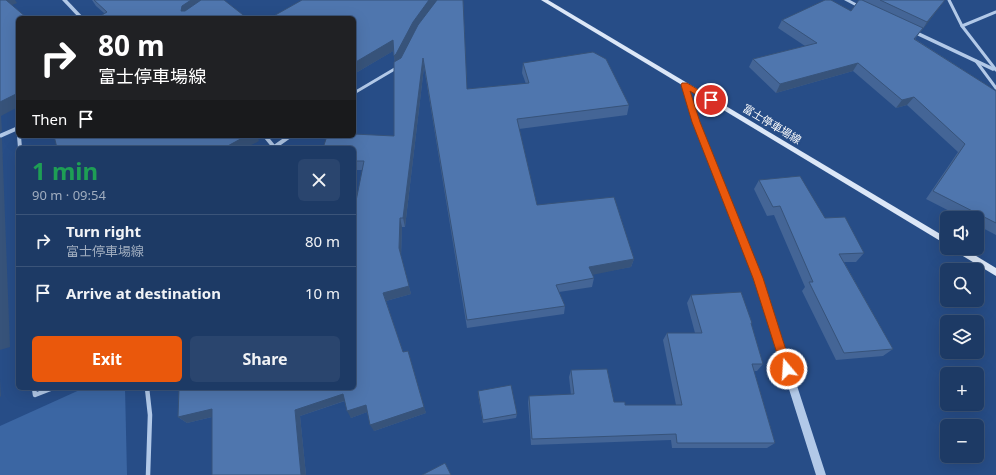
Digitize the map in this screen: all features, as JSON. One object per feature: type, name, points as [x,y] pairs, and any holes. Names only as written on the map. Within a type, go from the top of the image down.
[{"type":"main road","name":"富士停車場線","points":[[544,0],[940,238]]},
{"type":"main road","points":[[968,255],[996,272]]},
{"type":"street","points":[[64,0],[80,16]]},
{"type":"street","points":[[846,0],[868,10]]},
{"type":"street","points":[[949,0],[962,26],[995,70]]},
{"type":"street","points":[[962,26],[996,12]]},
{"type":"street","points":[[904,27],[995,70]]},
{"type":"street","points":[[976,61],[996,88]]},
{"type":"street","points":[[356,92],[400,66]]},
{"type":"street","points":[[685,85],[696,122],[758,278],[821,475]]},
{"type":"street","points":[[0,136],[16,129]]},
{"type":"street","points":[[277,146],[287,138]]},
{"type":"street","points":[[34,390],[35,396],[48,390]]},
{"type":"street","points":[[147,390],[150,416],[148,475]]},
{"type":"shaded area","points":[[80,390],[125,390],[127,475],[0,475],[0,426]]},
{"type":"building","points":[[0,0],[6,0],[25,16],[16,16],[16,94],[0,102]]},
{"type":"building","points":[[94,0],[191,0],[182,6],[181,11],[185,11],[201,0],[224,0],[244,16],[100,16],[107,12]]},
{"type":"building","points":[[302,0],[429,0],[413,22],[394,56],[393,40],[356,62],[356,16],[274,16]]},
{"type":"building","points":[[437,0],[463,0],[467,89],[529,83],[523,63],[593,52],[606,59],[629,105],[517,119],[537,205],[614,197],[634,259],[589,267],[594,278],[556,285],[565,306],[467,320],[423,58],[403,218],[400,218],[399,248],[409,286],[383,293],[403,352],[408,351],[424,407],[370,425],[366,405],[347,411],[343,394],[295,410],[301,475],[212,475],[212,409],[178,417],[179,390],[356,390],[356,201],[364,161],[356,161],[356,146],[324,146],[326,138],[356,138],[356,134],[394,136],[394,62],[401,58],[418,25]]},
{"type":"building","points":[[825,0],[831,0],[851,11],[859,0],[862,0],[923,28],[914,39],[996,91],[996,223],[984,217],[984,211],[972,211],[933,191],[965,144],[914,97],[902,100],[858,63],[780,84],[753,59],[817,43],[782,20]]},
{"type":"building","points":[[880,0],[945,0],[927,22]]},
{"type":"building","points":[[54,138],[242,138],[228,146],[56,146]]},
{"type":"building","points":[[800,176],[825,218],[845,217],[864,253],[839,254],[893,349],[844,353],[809,282],[813,282],[780,206],[773,207],[759,180]]},
{"type":"building","points":[[741,292],[752,323],[763,364],[752,364],[775,443],[677,443],[676,434],[532,439],[529,396],[574,394],[571,370],[607,369],[614,402],[625,402],[625,405],[682,405],[667,333],[702,333],[691,295]]},
{"type":"building","points":[[511,385],[517,414],[483,420],[478,391]]},
{"type":"building","points":[[445,463],[451,475],[422,475]]},
{"type":"route","points":[[711,100],[685,85],[696,122],[758,278],[787,369]]}]
